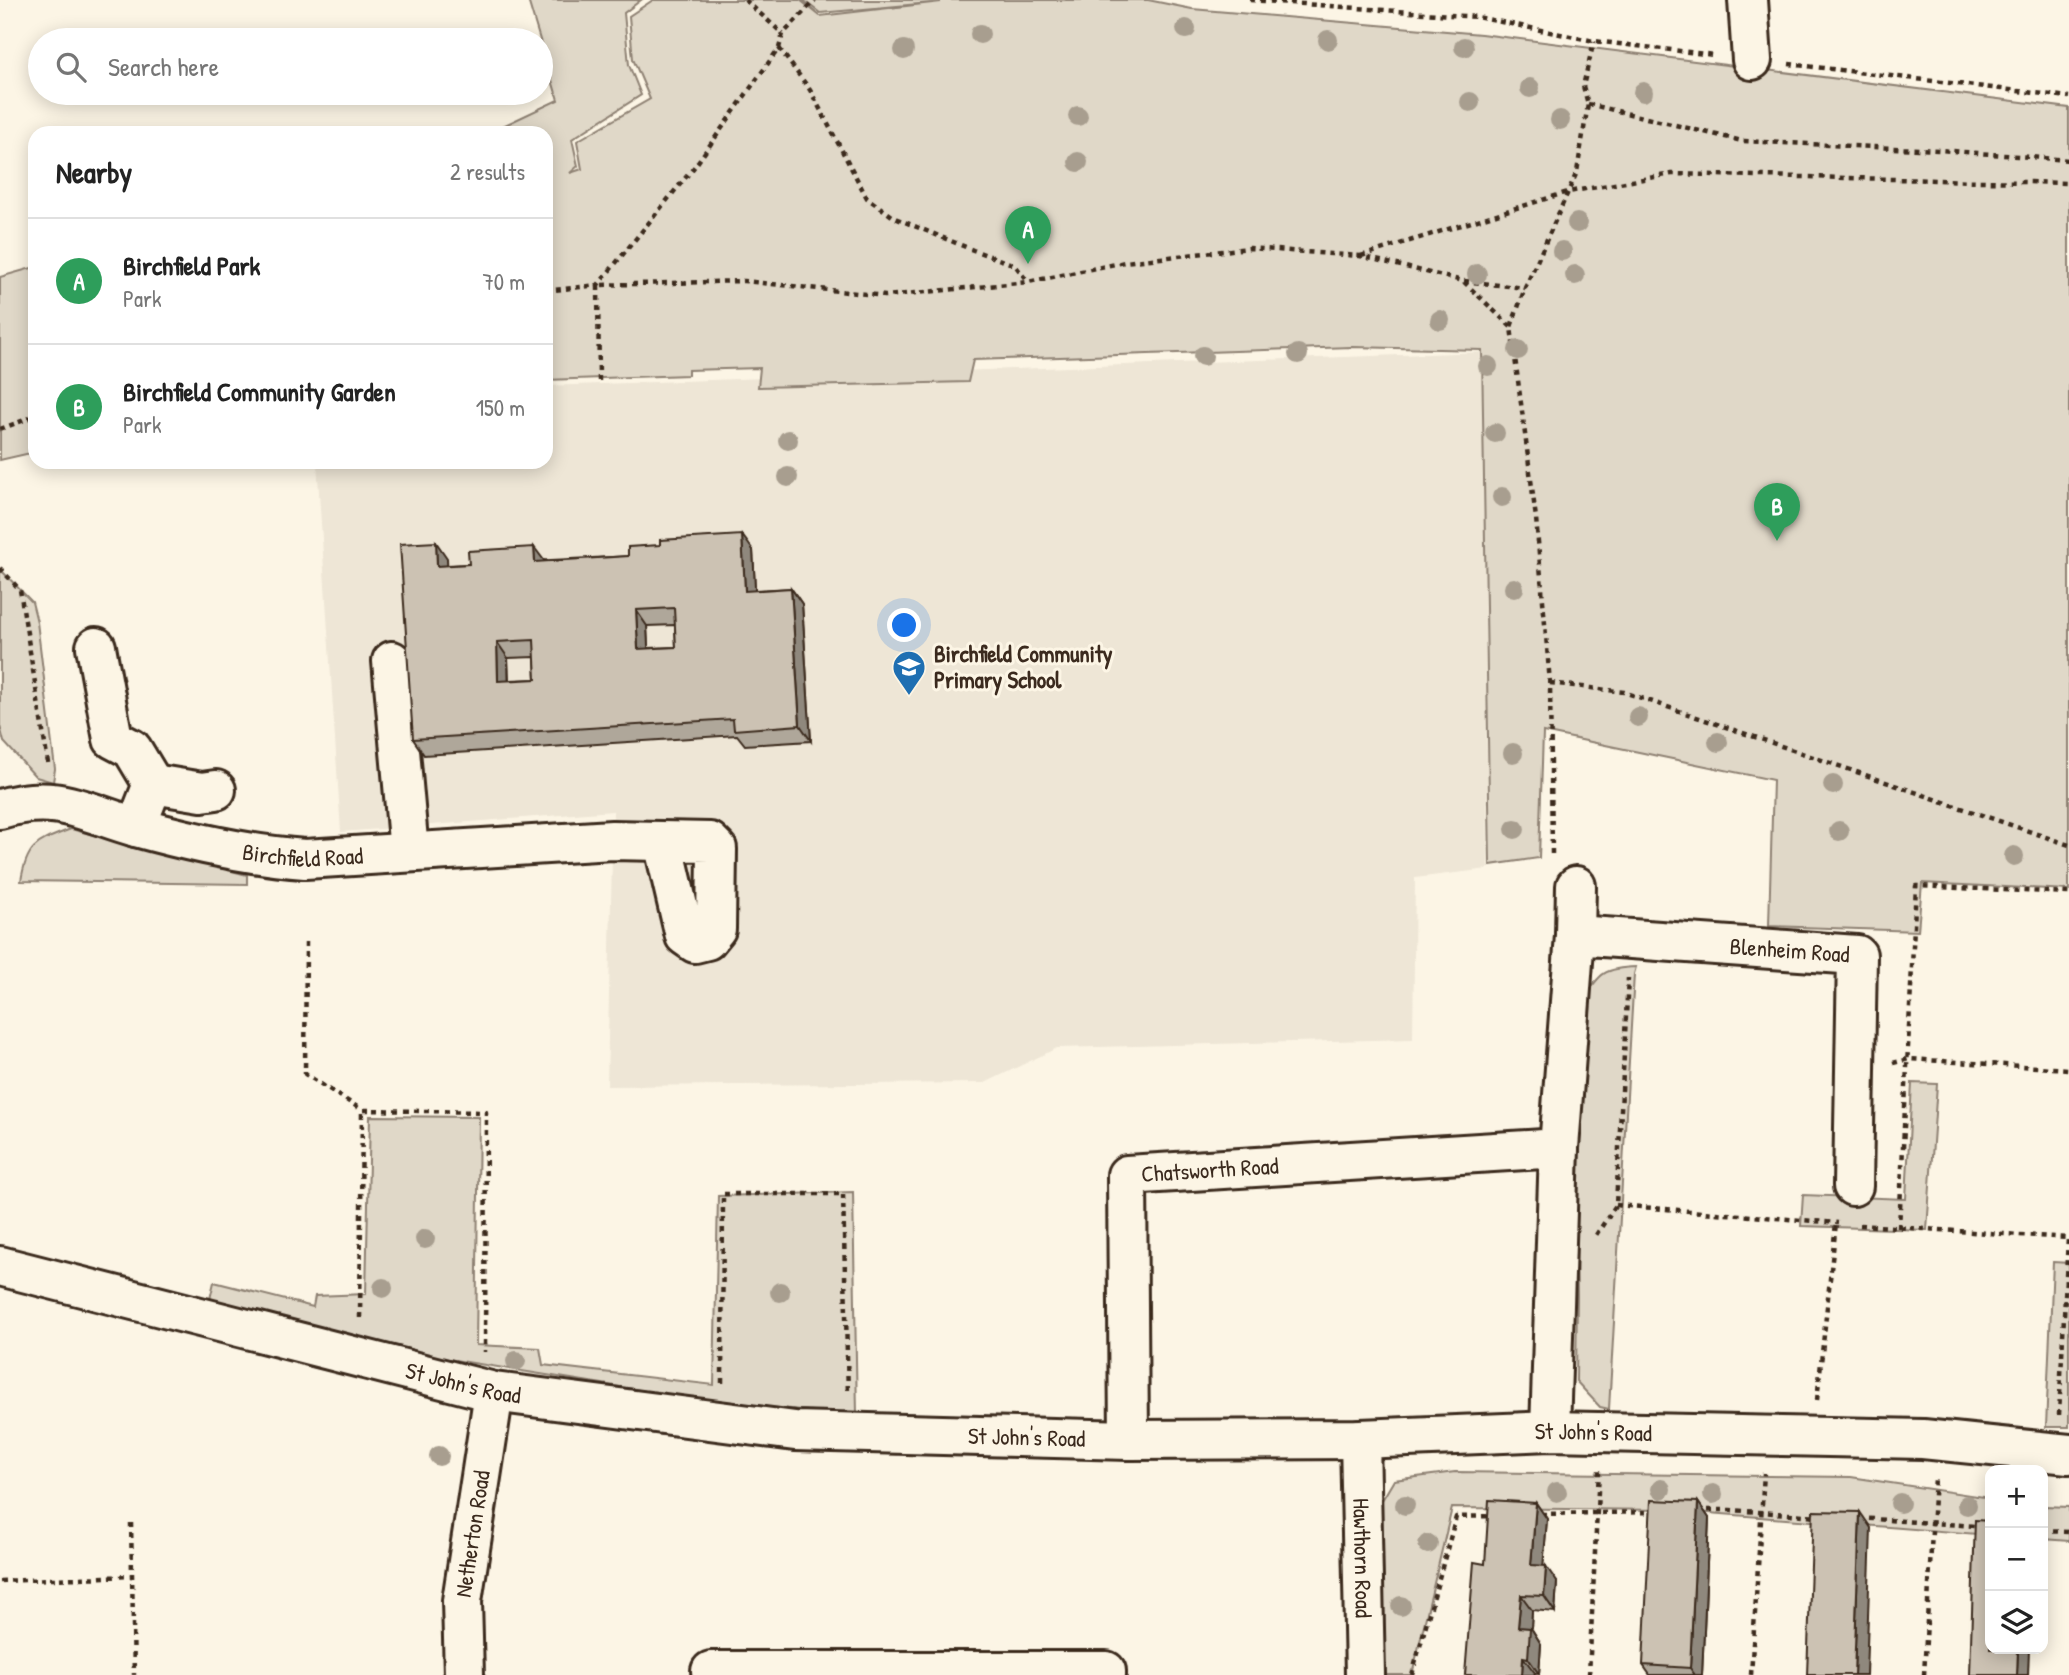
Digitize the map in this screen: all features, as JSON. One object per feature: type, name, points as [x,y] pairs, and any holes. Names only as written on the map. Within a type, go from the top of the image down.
[{"type":"street","points":[[1748,0],[1752,60]]},
{"type":"street","points":[[96,647],[113,739],[132,749],[153,784],[202,792],[216,790]]},
{"type":"street","points":[[392,661],[409,852]]},
{"type":"street","points":[[136,827],[153,784]]},
{"type":"street","name":"Birchfield Road","points":[[0,809],[20,803],[61,803],[136,827],[275,857],[305,859],[612,840],[663,842]]},
{"type":"street","points":[[1550,1431],[1559,1148],[1575,934],[1576,886]]},
{"type":"street","name":"Blenheim Road","points":[[1575,934],[1857,955],[1853,1186]]},
{"type":"street","name":"Chatsworth Road","points":[[1129,1440],[1127,1175],[1559,1148]]},
{"type":"street","name":"St John's Road","points":[[0,1266],[490,1391],[795,1431],[1129,1440],[1360,1439],[1550,1431],[1937,1440],[2063,1453]]},
{"type":"street","name":"Netherton Road","points":[[464,1675],[462,1601],[490,1391]]},
{"type":"street","name":"Hawthorn Road","points":[[1360,1439],[1365,1675]]},
{"type":"street","points":[[711,1671],[1106,1671],[1106,1675]]},
{"type":"path","points":[[745,0],[783,34]]},
{"type":"path","points":[[598,381],[598,285],[695,166],[779,48],[783,34],[815,0]]},
{"type":"path","points":[[1250,0],[1477,17],[1594,41],[2069,97]]},
{"type":"path","points":[[1340,0],[1340,7]]},
{"type":"path","points":[[1576,886],[1553,883],[1549,683],[1536,518],[1511,327],[1525,288],[1577,172],[1588,104],[1583,86],[1594,41]]},
{"type":"path","points":[[779,48],[810,90],[867,198],[895,218],[1014,265],[1028,282]]},
{"type":"path","points":[[1588,104],[1742,141],[1939,150],[2069,160]]},
{"type":"path","points":[[1360,256],[1568,192],[1672,174],[2069,183]]},
{"type":"path","points":[[553,290],[598,285],[744,281],[885,296],[1028,282],[1125,262],[1249,248],[1360,256],[1463,281],[1525,288]]},
{"type":"path","points":[[1463,281],[1511,327]]},
{"type":"path","points":[[0,429],[28,419]]},
{"type":"path","points":[[0,568],[20,590],[49,774]]},
{"type":"path","points":[[1549,683],[1624,692],[2069,845]]},
{"type":"path","points":[[1899,1228],[1916,887],[2069,893]]},
{"type":"path","points":[[1616,1205],[1630,938]]},
{"type":"path","points":[[306,942],[305,1074],[362,1110],[486,1112],[490,1391]]},
{"type":"path","points":[[1855,1073],[1909,1059],[2069,1069]]},
{"type":"path","points":[[360,1358],[362,1110]]},
{"type":"path","points":[[722,1422],[723,1194],[843,1194],[849,1432]]},
{"type":"path","points":[[1814,1437],[1836,1223]]},
{"type":"path","points":[[2063,1453],[2068,1238]]},
{"type":"path","points":[[1589,1675],[1601,1432]]},
{"type":"path","points":[[1751,1675],[1766,1435]]},
{"type":"path","points":[[1924,1675],[1937,1440]]},
{"type":"path","points":[[1533,1515],[1663,1511]]},
{"type":"path","points":[[1690,1511],[1827,1516]]},
{"type":"path","points":[[1412,1675],[1455,1517],[1507,1515]]},
{"type":"path","points":[[1853,1518],[1985,1527]]},
{"type":"path","points":[[131,1522],[134,1675]]},
{"type":"path","points":[[2048,1531],[2069,1532]]},
{"type":"path","points":[[0,1581],[132,1576]]},
{"type":"shaded area","points":[[528,0],[641,0],[624,13],[629,65],[641,95],[572,139],[578,166],[570,173],[582,169],[577,141],[650,99],[633,59],[629,16],[653,0],[800,0],[820,16],[941,2],[820,13],[803,0],[1148,0],[1192,9],[1481,34],[2069,108],[2069,890],[1922,883],[1918,931],[1769,926],[1773,780],[1543,732],[1539,858],[1490,865],[1482,350],[1352,347],[973,360],[968,382],[758,387],[760,368],[688,370],[688,375],[553,380],[553,126],[503,126],[547,105],[553,105],[558,100],[553,83],[553,28],[536,28]]},
{"type":"shaded area","points":[[28,269],[28,454],[0,460],[0,277]]},
{"type":"shaded area","name":"Birchfield Community Primary School","points":[[1483,352],[1488,869],[1415,878],[1413,1039],[1057,1048],[985,1083],[607,1086],[613,811],[341,832],[317,469],[553,469],[553,386]]},
{"type":"shaded area","points":[[0,569],[32,602],[37,622],[55,769],[53,782],[36,777],[4,742],[0,726]]},
{"type":"shaded area","points":[[71,829],[247,875],[247,884],[21,881],[31,851],[42,841]]},
{"type":"shaded area","points":[[1636,967],[1609,1409],[1600,1407],[1576,1381],[1574,1159],[1584,999],[1594,983],[1604,974],[1617,969]]},
{"type":"shaded area","points":[[1912,1083],[1937,1084],[1927,1230],[1801,1226],[1803,1195],[1906,1199]]},
{"type":"shaded area","points":[[370,1116],[479,1117],[476,1345],[540,1348],[543,1365],[714,1385],[718,1196],[853,1192],[857,1415],[714,1402],[417,1354],[210,1299],[214,1282],[313,1307],[315,1296],[366,1294]]},
{"type":"shaded area","points":[[2053,1262],[2069,1263],[2069,1427],[2046,1427]]},
{"type":"shaded area","points":[[1455,1472],[1851,1477],[1985,1497],[1985,1535],[1671,1510],[1452,1508],[1412,1675],[1384,1675],[1381,1502],[1394,1480]]},
{"type":"shaded area","points":[[2048,1506],[2069,1507],[2069,1541],[2048,1539]]},
{"type":"building","points":[[742,535],[745,591],[791,588],[800,725],[734,730],[733,719],[413,739],[400,544],[436,542],[437,566],[469,564],[468,551],[534,547],[535,562],[628,556],[628,547],[660,545],[660,540]],"holes":[[[674,608],[676,647],[638,649],[636,610]],[[534,640],[536,679],[498,681],[497,642]]]},
{"type":"building","points":[[1489,1500],[1536,1503],[1531,1565],[1546,1566],[1544,1596],[1521,1595],[1518,1627],[1530,1628],[1528,1658],[1523,1657],[1522,1675],[1465,1675],[1474,1562],[1485,1564]]},
{"type":"building","points":[[1651,1500],[1698,1502],[1690,1668],[1643,1665]]},
{"type":"building","points":[[1813,1511],[1860,1512],[1854,1675],[1807,1675]]},
{"type":"building","points":[[1975,1520],[1985,1521],[1985,1654],[2018,1654],[2017,1675],[1970,1675]]},
{"type":"place","name":"Birchfield Park","points":[[1028,264]]},
{"type":"place","name":"Birchfield Community Garden","points":[[1777,541]]},
{"type":"place","name":"Birchfield Community Primary School","points":[[909,697]]}]
